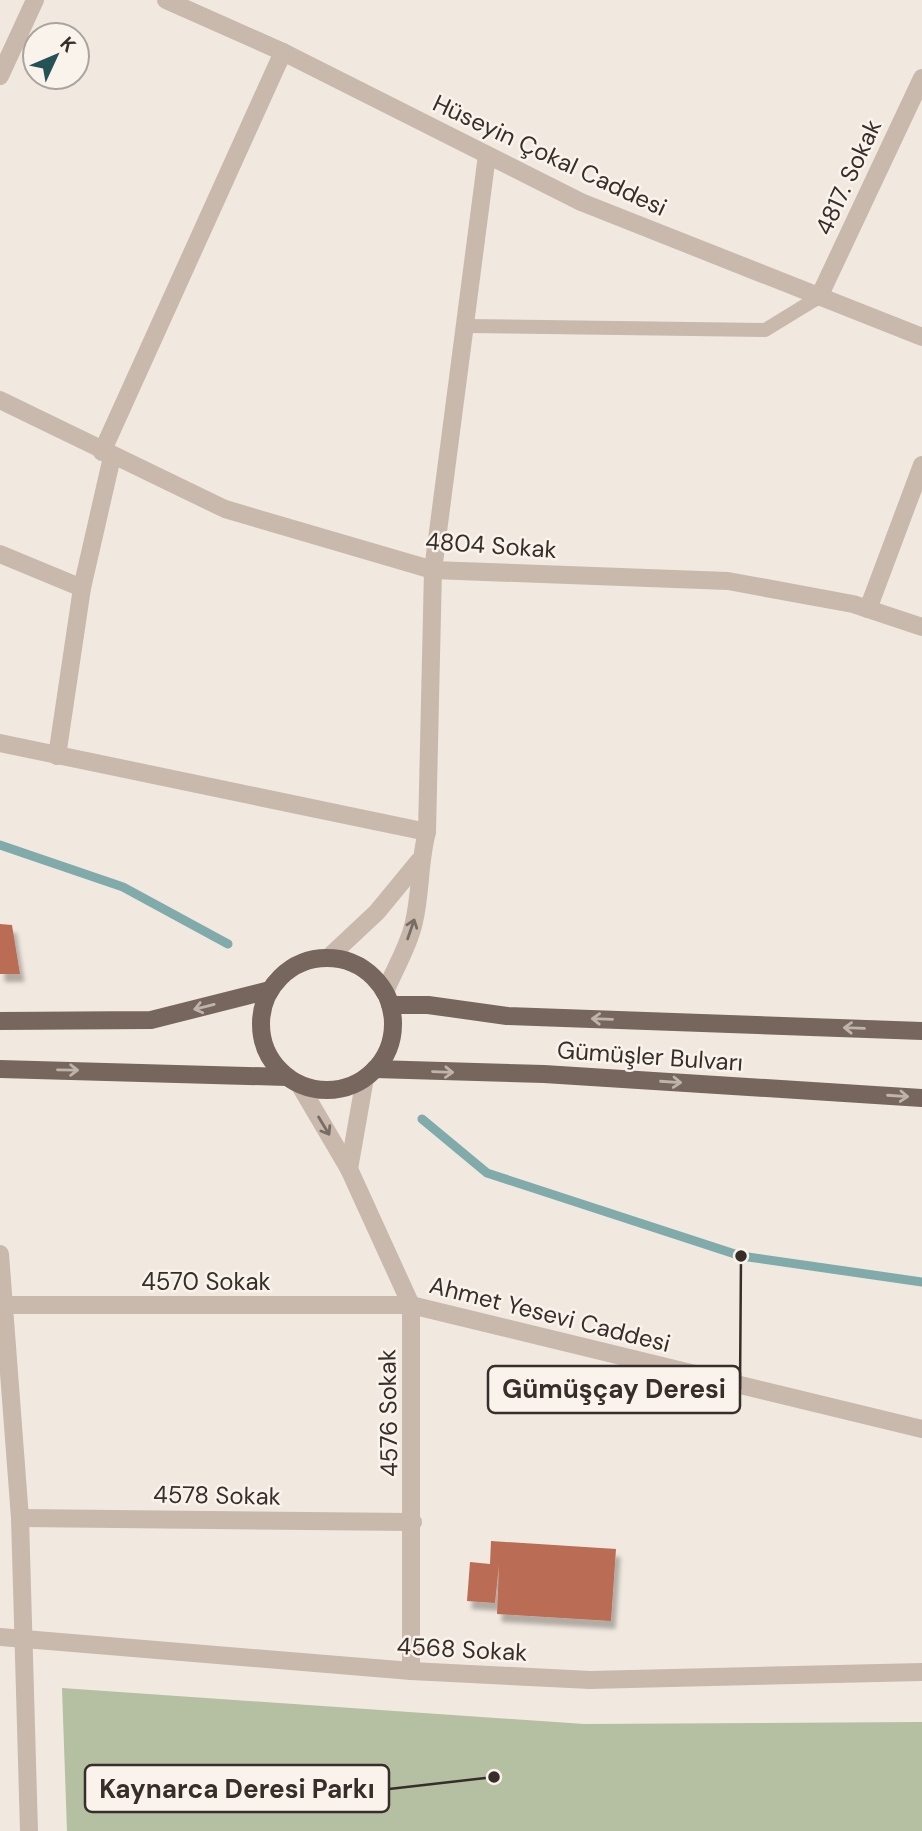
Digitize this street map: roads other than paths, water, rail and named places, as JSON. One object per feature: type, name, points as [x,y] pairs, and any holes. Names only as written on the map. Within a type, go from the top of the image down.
[{"type":"main road","points":[[0,1069],[293,1080],[326,1090],[353,1085],[370,1074],[390,1046],[393,1018],[387,999],[367,971],[342,959],[314,959],[295,966],[270,990],[261,1016],[261,1030],[269,1056],[293,1080]]},
{"type":"main road","points":[[0,1021],[151,1020],[270,990]]},
{"type":"main road","name":"Gümüşler Bulvarı","points":[[387,999],[507,1016],[922,1031]]},
{"type":"main road","name":"Gümüşler Bulvarı","points":[[370,1074],[544,1074],[922,1098]]},
{"type":"street","points":[[0,76],[36,0]]},
{"type":"street","name":"Hüseyin Çokal Caddesi","points":[[166,0],[283,52],[582,202],[922,337]]},
{"type":"street","points":[[57,756],[82,588],[107,454],[283,52]]},
{"type":"street","name":"4817. Sokak","points":[[819,297],[922,78]]},
{"type":"street","points":[[387,999],[414,926],[420,889],[419,861],[427,832],[433,570],[487,155]]},
{"type":"street","name":"4804 Sokak","points":[[0,400],[225,509],[433,570],[728,581],[868,609],[922,626]]},
{"type":"street","points":[[868,609],[922,465]]},
{"type":"street","points":[[0,554],[82,588]]},
{"type":"street","points":[[0,743],[427,832]]},
{"type":"street","points":[[328,958],[377,912],[419,861]]},
{"type":"street","points":[[349,1169],[370,1074]]},
{"type":"street","name":"4576 Sokak","points":[[293,1080],[349,1169],[411,1305],[411,1671]]},
{"type":"street","points":[[0,1254],[1,1305],[20,1518],[29,1831]]},
{"type":"street","name":"4570 Sokak","points":[[1,1305],[411,1305]]},
{"type":"street","name":"Ahmet Yesevi Caddesi","points":[[411,1305],[922,1429]]},
{"type":"street","name":"4578 Sokak","points":[[20,1518],[413,1522]]},
{"type":"street","name":"4568 Sokak","points":[[0,1637],[411,1671],[590,1681],[922,1672]]},
{"type":"lane","points":[[465,326],[765,330],[819,297]]},
{"type":"waterway","points":[[0,845],[123,887],[228,944]]},
{"type":"waterway","points":[[422,1119],[487,1173],[741,1256],[922,1282]]},
{"type":"place","name":"Gümüşçay Deresi","points":[[741,1256]]},
{"type":"place","name":"Kaynarca Deresi Parkı","points":[[494,1777]]}]
